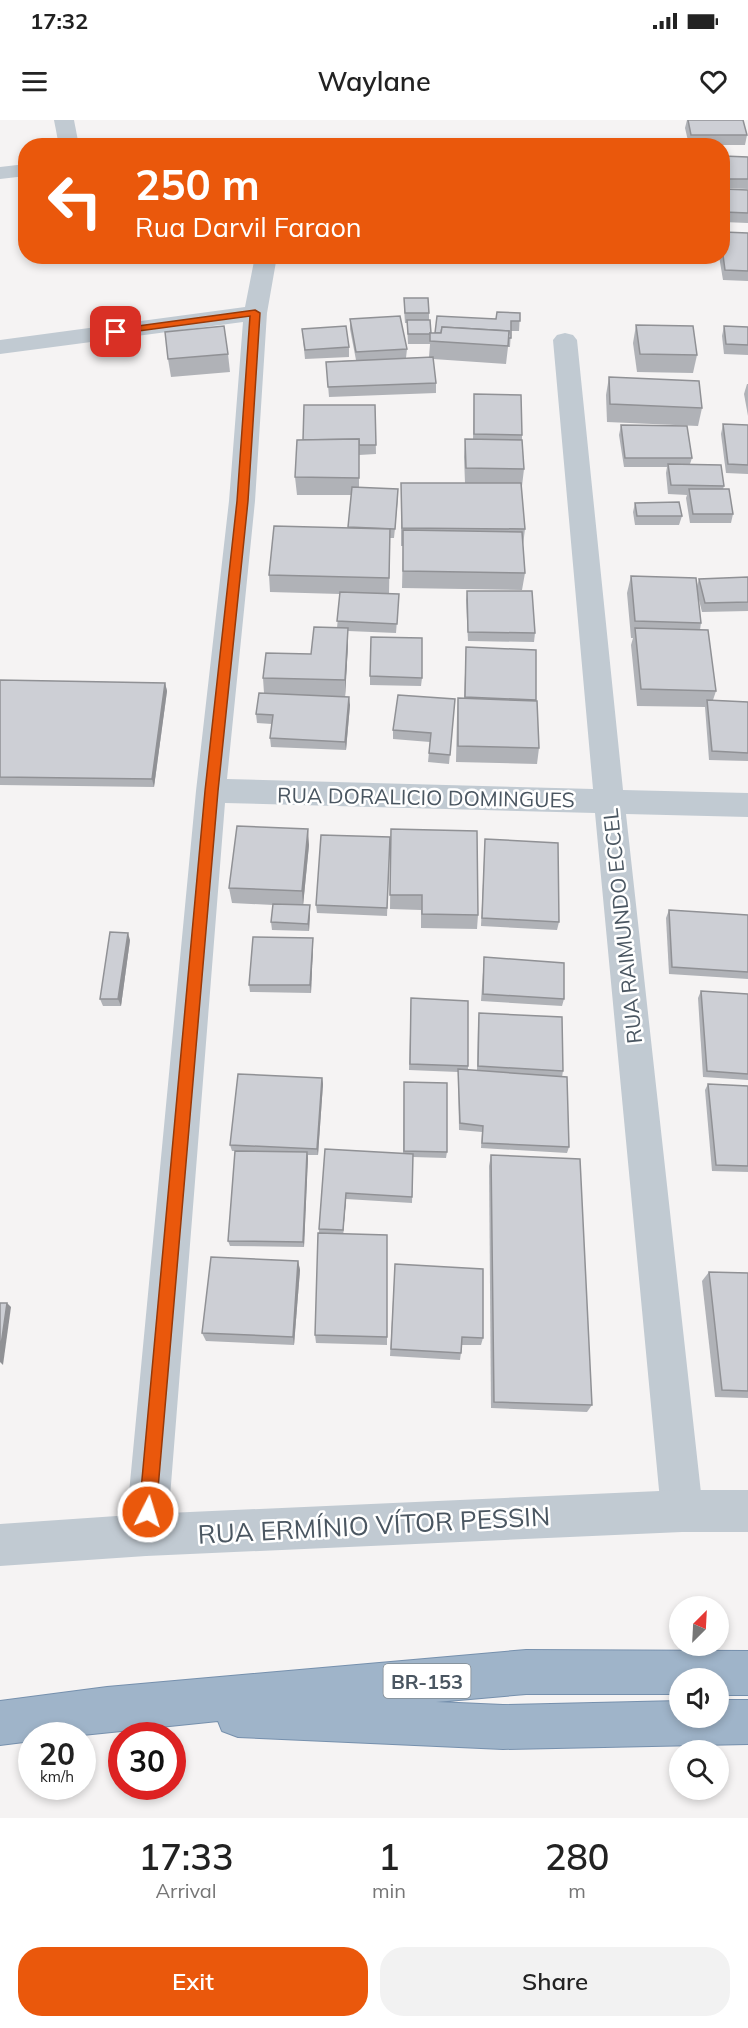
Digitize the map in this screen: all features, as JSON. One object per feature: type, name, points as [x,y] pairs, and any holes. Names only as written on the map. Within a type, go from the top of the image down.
[{"type":"highway","name":"BR-153","points":[[0,1723],[107,1709],[526,1672],[748,1673]]},
{"type":"highway","name":"BR-153","points":[[107,1709],[503,1727],[748,1722]]},
{"type":"street","points":[[64,120],[67,138]]},
{"type":"street","points":[[0,173],[18,171]]},
{"type":"street","points":[[146,1535],[211,791],[242,501],[255,313],[264,264]]},
{"type":"street","points":[[0,347],[255,313]]},
{"type":"street","name":"RUA RAIMUNDO ECCEL","points":[[565,340],[609,801],[682,1511]]},
{"type":"street","name":"RUA DORALICIO DOMINGUES","points":[[211,791],[748,805]]},
{"type":"street","name":"RUA ERMÍNIO VÍTOR PESSIN","points":[[0,1545],[146,1535],[682,1511],[748,1511]]},
{"type":"building","points":[[688,120],[743,120],[747,135],[691,135]]},
{"type":"building","points":[[730,156],[748,157],[748,179],[730,179]]},
{"type":"building","points":[[730,189],[748,190],[748,213],[730,212]]},
{"type":"building","points":[[730,232],[748,233],[748,271],[725,270],[724,264],[730,264]]},
{"type":"building","points":[[404,298],[428,298],[429,313],[405,313]]},
{"type":"building","points":[[497,312],[520,313],[520,321],[511,321],[511,338],[508,338],[509,331],[442,327],[441,333],[435,333],[437,316],[496,319]]},
{"type":"building","points":[[400,316],[407,349],[356,352],[350,319]]},
{"type":"building","points":[[407,320],[430,320],[431,333],[408,334]]},
{"type":"building","points":[[636,325],[693,326],[697,355],[640,354]]},
{"type":"building","points":[[224,326],[228,354],[168,359],[165,332]]},
{"type":"building","points":[[346,326],[349,347],[305,350],[302,329]]},
{"type":"building","points":[[724,326],[748,327],[748,345],[726,344]]},
{"type":"building","points":[[442,327],[509,331],[508,346],[430,341],[430,333],[441,333]]},
{"type":"building","points":[[433,357],[436,383],[328,387],[326,362]]},
{"type":"building","points":[[609,377],[699,381],[702,408],[610,404]]},
{"type":"building","points":[[474,394],[521,395],[522,435],[474,434]]},
{"type":"building","points":[[304,405],[375,405],[376,445],[359,445],[359,439],[303,440]]},
{"type":"building","points":[[723,424],[748,425],[748,465],[728,464]]},
{"type":"building","points":[[621,425],[687,426],[692,458],[625,458]]},
{"type":"building","points":[[359,439],[359,478],[295,477],[297,440]]},
{"type":"building","points":[[465,439],[522,440],[524,469],[466,468]]},
{"type":"building","points":[[668,464],[721,465],[724,486],[671,485]]},
{"type":"building","points":[[401,483],[521,483],[525,529],[402,528]]},
{"type":"building","points":[[352,487],[398,489],[395,529],[348,527]]},
{"type":"building","points":[[689,489],[729,489],[733,514],[693,514]]},
{"type":"building","points":[[679,502],[682,516],[637,516],[635,503]]},
{"type":"building","points":[[274,526],[390,529],[389,578],[269,575]]},
{"type":"building","points":[[403,530],[522,532],[525,573],[403,571]]},
{"type":"building","points":[[631,576],[696,578],[701,623],[635,621]]},
{"type":"building","points":[[748,577],[748,602],[705,603],[699,579]]},
{"type":"building","points":[[467,591],[532,591],[535,633],[468,632]]},
{"type":"building","points":[[340,592],[399,594],[397,624],[337,621]]},
{"type":"building","points":[[314,627],[348,628],[345,680],[263,678],[266,653],[311,654]]},
{"type":"building","points":[[635,628],[708,630],[716,691],[641,689]]},
{"type":"building","points":[[371,637],[422,638],[422,678],[370,676]]},
{"type":"building","points":[[466,647],[536,650],[536,700],[465,697]]},
{"type":"building","points":[[0,680],[165,683],[152,779],[0,777]]},
{"type":"building","points":[[259,693],[349,697],[345,742],[270,738],[273,715],[256,714]]},
{"type":"building","points":[[398,695],[455,699],[450,755],[429,753],[431,733],[393,730]]},
{"type":"building","points":[[458,698],[537,701],[539,748],[458,746]]},
{"type":"building","points":[[707,700],[748,702],[748,753],[712,751]]},
{"type":"building","points":[[237,826],[308,829],[302,891],[229,888]]},
{"type":"building","points":[[391,829],[477,831],[478,915],[422,914],[422,895],[390,895]]},
{"type":"building","points":[[321,835],[390,837],[387,908],[316,905]]},
{"type":"building","points":[[485,839],[558,843],[559,922],[482,918]]},
{"type":"building","points":[[273,904],[310,905],[308,924],[271,922]]},
{"type":"building","points":[[669,910],[748,915],[748,972],[672,967]]},
{"type":"building","points":[[110,932],[128,933],[118,999],[100,999]]},
{"type":"building","points":[[253,937],[313,938],[310,985],[249,985]]},
{"type":"building","points":[[484,957],[564,963],[564,999],[483,994]]},
{"type":"building","points":[[701,991],[748,994],[748,1074],[707,1071]]},
{"type":"building","points":[[411,998],[468,1001],[468,1066],[410,1064]]},
{"type":"building","points":[[479,1013],[562,1017],[563,1071],[478,1066]]},
{"type":"building","points":[[458,1069],[567,1077],[569,1147],[482,1143],[483,1126],[460,1123]]},
{"type":"building","points":[[238,1074],[322,1078],[317,1149],[230,1145]]},
{"type":"building","points":[[404,1082],[447,1083],[447,1152],[404,1151]]},
{"type":"building","points":[[708,1084],[748,1086],[748,1166],[716,1165]]},
{"type":"building","points":[[325,1149],[413,1154],[412,1197],[346,1193],[343,1230],[319,1229]]},
{"type":"building","points":[[235,1151],[307,1152],[303,1242],[228,1241]]},
{"type":"building","points":[[491,1155],[580,1159],[592,1405],[494,1402]]},
{"type":"building","points":[[318,1233],[387,1235],[387,1337],[315,1335]]},
{"type":"building","points":[[211,1257],[298,1261],[293,1337],[202,1333]]},
{"type":"building","points":[[395,1264],[483,1269],[483,1338],[462,1337],[461,1353],[391,1349]]},
{"type":"building","points":[[709,1272],[748,1273],[748,1391],[722,1390]]},
{"type":"building","points":[[0,1303],[7,1303],[0,1352]]},
{"type":"route","points":[[116,332],[255,313],[242,501],[211,791],[148,1512]]}]
